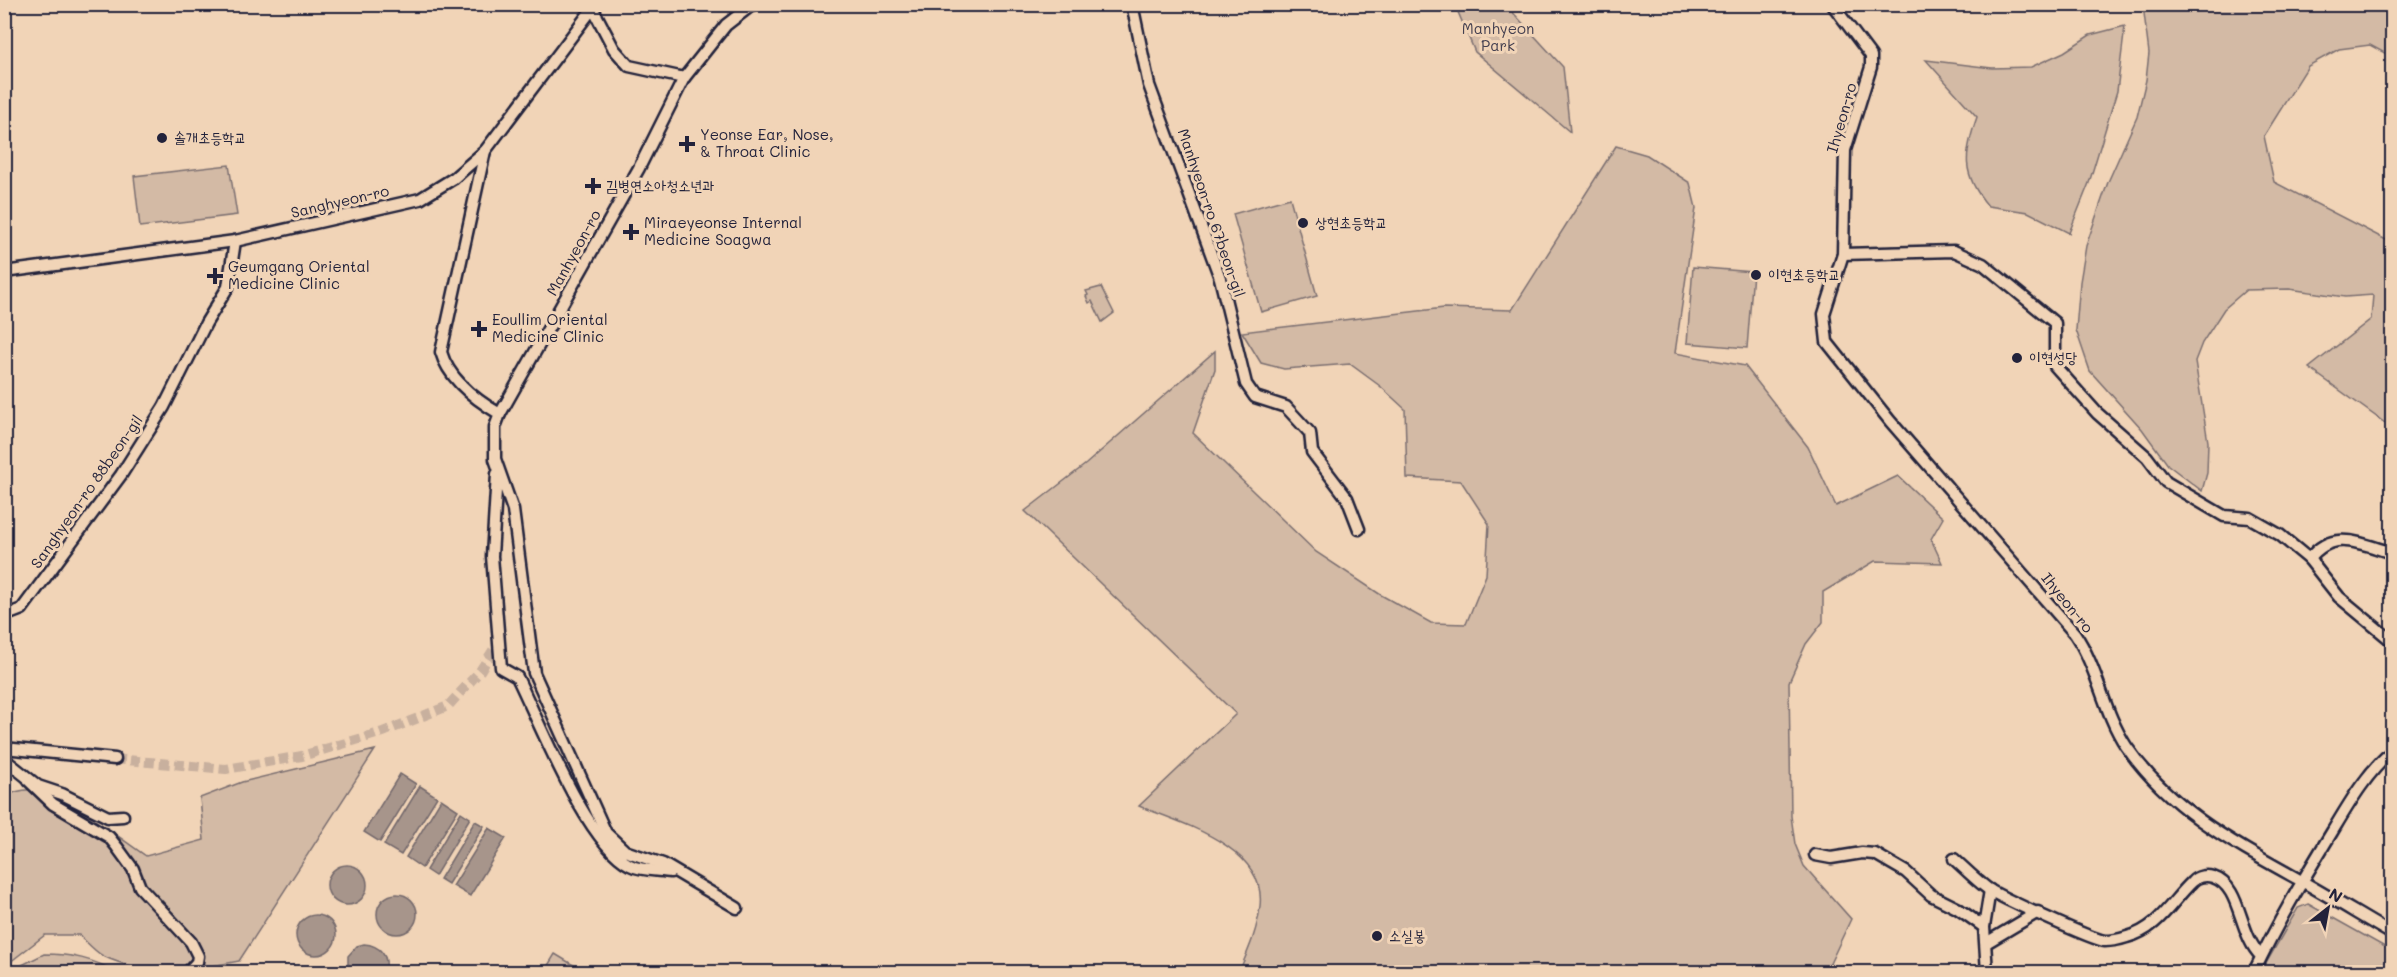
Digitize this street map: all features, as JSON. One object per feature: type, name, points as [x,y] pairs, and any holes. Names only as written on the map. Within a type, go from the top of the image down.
[{"type":"street","name":"Manhyeon-ro","points":[[498,471],[494,440],[500,414],[639,168],[684,78],[726,25],[753,4]]},
{"type":"street","name":"Manhyeon-ro 67beon-gil","points":[[1132,4],[1149,85],[1220,278],[1246,384],[1255,397],[1286,407],[1310,433],[1312,452],[1347,498],[1359,529]]},
{"type":"street","name":"Ihyeon-ro","points":[[1832,4],[1871,56],[1870,77],[1845,150],[1843,254],[1824,314],[1827,342],[1890,421],[2075,634],[2090,659],[2119,733],[2146,771],[2197,819],[2392,934]]},
{"type":"street","points":[[593,6],[614,49],[629,66],[684,78]]},
{"type":"street","name":"Sanghyeon-ro","points":[[4,272],[236,241],[420,199],[454,178],[485,151],[593,6]]},
{"type":"street","points":[[485,151],[441,352],[454,376],[482,403],[500,414]]},
{"type":"street","name":"Sanghyeon-ro 88beon-gil","points":[[4,616],[22,609],[121,475],[164,407],[206,323],[228,287],[236,241]]},
{"type":"street","points":[[1843,254],[1911,254],[1941,249],[1968,256],[1983,264],[2055,324],[2055,366],[2097,413],[2147,457],[2166,482],[2224,516],[2250,518],[2262,523],[2295,546],[2309,559],[2339,597],[2392,640]]},
{"type":"street","points":[[498,471],[513,510],[534,673],[606,833],[620,847],[654,860],[737,908]]},
{"type":"street","points":[[498,471],[492,556],[501,668],[517,676],[581,808],[590,824],[614,854],[632,866],[678,873]]},
{"type":"street","points":[[2309,559],[2325,543],[2342,540],[2392,553]]},
{"type":"street","points":[[4,748],[115,759]]},
{"type":"street","points":[[2254,972],[2301,881],[2360,786],[2392,751]]},
{"type":"street","points":[[4,759],[53,804],[109,837],[133,869],[140,887],[191,942],[198,956],[197,962],[188,972]]},
{"type":"street","points":[[29,781],[108,817],[123,816]]},
{"type":"street","points":[[1815,855],[1831,858],[1862,853],[1875,854],[1906,872],[1931,895],[1964,912],[1984,927]]},
{"type":"street","points":[[1954,859],[1990,890],[2105,941],[2131,937],[2163,916],[2193,880],[2202,876],[2213,877],[2230,891],[2238,904],[2250,945],[2261,956]]},
{"type":"street","points":[[1987,972],[1984,927],[1990,890]]},
{"type":"street","points":[[1986,943],[2038,912]]},
{"type":"green space","name":"Manhyeon Park","points":[[1455,5],[1506,5],[1563,67],[1570,132],[1475,52]]},
{"type":"green space","points":[[2143,5],[2392,5],[2392,57],[2370,45],[2339,49],[2308,66],[2264,136],[2274,182],[2392,243],[2392,428],[2309,368],[2371,319],[2373,295],[2345,297],[2289,289],[2246,290],[2224,309],[2202,343],[2195,361],[2208,442],[2207,473],[2202,491],[2168,465],[2142,429],[2090,371],[2076,330],[2080,282],[2086,246],[2108,182],[2137,117],[2146,80],[2149,53]]},
{"type":"green space","points":[[2125,26],[2117,91],[2089,183],[2069,233],[2028,212],[1988,206],[1973,184],[1967,163],[1969,142],[1977,117],[1926,60],[1992,68],[2031,67],[2064,52],[2090,35]]},
{"type":"green space","points":[[1616,146],[1647,155],[1690,183],[1696,208],[1675,353],[1745,366],[1808,447],[1836,506],[1898,476],[1943,518],[1931,539],[1942,563],[1875,561],[1823,592],[1823,622],[1806,644],[1789,682],[1791,816],[1795,844],[1804,866],[1851,919],[1826,972],[1239,972],[1255,931],[1260,906],[1259,885],[1250,868],[1236,853],[1218,840],[1177,820],[1139,806],[1236,714],[1025,511],[1086,464],[1215,351],[1215,369],[1193,433],[1316,552],[1381,595],[1431,623],[1466,624],[1486,575],[1489,524],[1461,481],[1407,478],[1405,409],[1380,386],[1350,364],[1284,369],[1261,363],[1242,332],[1444,308],[1512,310]]},
{"type":"green space","points":[[229,165],[237,215],[140,227],[134,176]]},
{"type":"green space","points":[[1290,198],[1317,296],[1261,312],[1233,214]]},
{"type":"green space","points":[[1693,267],[1753,272],[1747,348],[1687,343]]},
{"type":"green space","points":[[1101,287],[1114,313],[1102,322],[1092,301],[1089,303],[1086,296],[1088,295],[1086,291]]},
{"type":"green space","points":[[375,750],[239,961],[170,970],[136,967],[103,956],[79,935],[45,935],[5,966],[4,797],[25,790],[44,792],[90,817],[146,856],[204,840],[200,798],[242,782]]},
{"type":"green space","points":[[2308,904],[2392,951],[2392,972],[2261,972],[2298,908]]},
{"type":"green space","points":[[44,954],[82,958],[117,972],[8,972]]},
{"type":"green space","points":[[555,954],[585,972],[544,972]]},
{"type":"shaded area","points":[[400,774],[416,784],[380,842],[364,832]]},
{"type":"shaded area","points":[[420,786],[437,797],[401,855],[384,845]]},
{"type":"shaded area","points":[[441,799],[458,810],[422,868],[406,857]]},
{"type":"shaded area","points":[[461,812],[470,818],[435,876],[426,870]]},
{"type":"shaded area","points":[[475,821],[484,826],[448,884],[440,879]]},
{"type":"shaded area","points":[[489,828],[506,838],[470,896],[453,886]]},
{"type":"shaded area","points":[[347,865],[355,866],[361,871],[366,877],[366,893],[361,899],[355,904],[347,905],[339,904],[333,899],[328,893],[327,885],[328,877],[333,871],[339,866]]},
{"type":"shaded area","points":[[397,894],[405,895],[411,900],[416,906],[416,922],[411,928],[405,933],[397,934],[389,933],[383,928],[378,922],[377,914],[378,906],[383,900],[389,895]]},
{"type":"shaded area","points":[[316,915],[324,916],[330,921],[335,927],[335,943],[330,949],[324,954],[316,955],[308,954],[302,949],[297,943],[296,935],[297,927],[302,921],[308,916]]},
{"type":"shaded area","points":[[364,944],[379,949],[385,957],[385,972],[348,972],[348,956],[357,946]]},
{"type":"tunnel","points":[[115,759],[226,769],[302,756],[383,732],[448,706],[480,671],[499,641]]},
{"type":"place","name":"솔개초등학교","points":[[162,138]]},
{"type":"place","name":"Yeonse Ear, Nose, & Throat Clinic","points":[[687,144]]},
{"type":"place","name":"김병연소아청소년과","points":[[593,186]]},
{"type":"place","name":"상현초등학교","points":[[1303,223]]},
{"type":"place","name":"Miraeyeonse Internal Medicine Soagwa","points":[[631,232]]},
{"type":"place","name":"이현초등학교","points":[[1756,275]]},
{"type":"place","name":"Geumgang Oriental Medicine Clinic","points":[[215,276]]},
{"type":"place","name":"Eoullim Oriental Medicine Clinic","points":[[479,329]]},
{"type":"place","name":"이현성당","points":[[2017,358]]},
{"type":"place","name":"소실봉","points":[[1377,936]]}]
